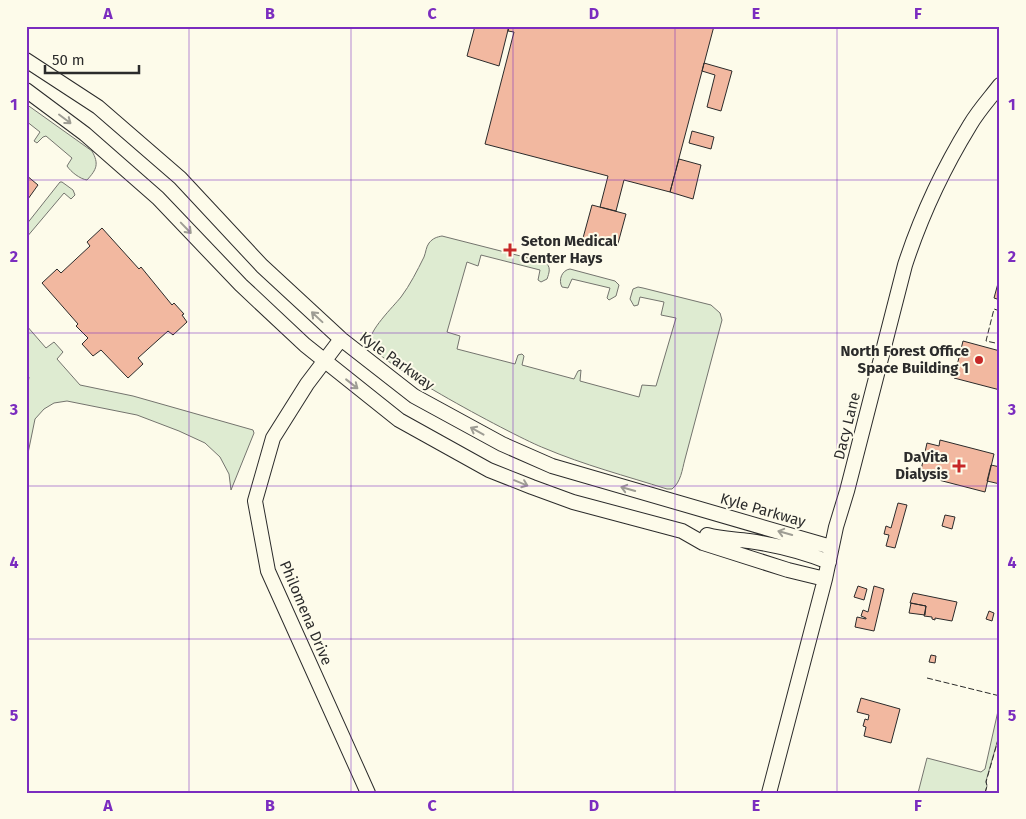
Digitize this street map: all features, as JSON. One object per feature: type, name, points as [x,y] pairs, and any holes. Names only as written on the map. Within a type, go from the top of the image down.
[{"type":"street","name":"Kyle Parkway","points":[[26,60],[98,107],[180,178],[262,266],[341,340],[414,396],[502,444],[552,466],[832,547]]},
{"type":"street","name":"Dacy Lane","points":[[769,793],[905,265],[916,233],[943,173],[970,124],[1000,85]]},
{"type":"street","name":"Kyle Parkway","points":[[26,90],[86,134],[158,198],[241,285],[323,361],[398,420],[489,470],[573,502],[682,532],[761,544],[811,555],[829,562]]},
{"type":"street","name":"Philomena Drive","points":[[341,340],[306,384],[273,438],[255,501],[268,570],[368,793]]},
{"type":"street","name":"Kyle Parkway","points":[[682,532],[703,543],[788,570],[824,579]]},
{"type":"green space","points":[[26,104],[92,151],[96,159],[96,166],[87,180],[71,171],[67,166],[72,158],[46,136],[37,143],[34,141],[40,132],[26,121]]},
{"type":"green space","points":[[60,182],[73,190],[75,195],[71,199],[64,193],[26,238],[26,225]]},
{"type":"green space","points":[[442,236],[544,262],[549,268],[547,279],[541,282],[538,280],[540,270],[481,255],[478,266],[467,262],[447,332],[460,336],[457,349],[515,364],[518,355],[522,354],[524,356],[522,365],[574,379],[578,371],[581,370],[580,381],[639,397],[642,385],[656,386],[676,318],[661,315],[664,302],[640,297],[638,305],[634,306],[630,299],[633,289],[643,288],[711,305],[720,313],[722,320],[682,471],[672,489],[590,465],[530,442],[479,416],[420,382],[377,352],[370,343],[373,332],[407,288],[424,257],[429,243],[435,238]]},
{"type":"green space","points":[[570,269],[615,281],[619,285],[616,296],[609,300],[607,298],[610,288],[572,279],[568,288],[562,287],[560,281],[562,276],[565,271]]},
{"type":"green space","points":[[26,325],[46,348],[54,342],[63,352],[57,359],[80,385],[133,396],[253,430],[254,433],[231,490],[229,474],[220,457],[205,443],[137,415],[67,401],[54,403],[44,409],[35,419],[26,463],[26,395],[29,377],[26,376],[26,368],[28,367],[26,363]]},
{"type":"green space","points":[[1000,702],[1000,732],[986,781],[985,793],[918,793],[927,758],[981,772],[985,769]]},
{"type":"building","points":[[475,26],[509,26],[499,66],[467,56]]},
{"type":"building","name":"Seton Medical Center Hays","points":[[509,26],[714,26],[670,192],[624,180],[616,211],[600,207],[608,176],[485,144],[514,32],[508,31]]},
{"type":"building","points":[[704,63],[732,71],[721,111],[707,107],[715,75],[702,71]]},
{"type":"building","points":[[692,131],[714,137],[711,149],[689,143]]},
{"type":"building","points":[[679,159],[701,165],[693,199],[670,192]]},
{"type":"building","points":[[26,175],[38,185],[28,199],[26,199]]},
{"type":"building","points":[[592,205],[626,214],[617,247],[583,238]]},
{"type":"building","points":[[102,228],[139,269],[141,267],[172,305],[174,303],[184,314],[182,315],[187,322],[173,335],[168,331],[138,358],[143,364],[128,378],[101,350],[93,356],[82,344],[88,338],[76,326],[78,324],[42,283],[57,269],[61,273],[90,246],[87,242]]},
{"type":"building","points":[[1000,276],[1000,300],[994,298]]},
{"type":"building","name":"North Forest Office Space Building 1","points":[[963,341],[1000,351],[1000,390],[954,378]]},
{"type":"building","points":[[940,440],[994,454],[985,492],[931,478],[932,473],[921,470],[927,443],[939,446]]},
{"type":"building","points":[[991,465],[1000,467],[1000,484],[987,481]]},
{"type":"building","points":[[898,503],[907,505],[895,548],[886,546],[889,535],[884,534],[886,526],[891,528]]},
{"type":"building","points":[[945,515],[955,517],[952,529],[942,526]]},
{"type":"building","points":[[858,586],[867,589],[864,600],[854,597]]},
{"type":"building","points":[[874,586],[884,589],[874,631],[855,627],[857,617],[866,619],[861,616],[863,610],[868,612]]},
{"type":"building","points":[[913,593],[957,602],[952,621],[935,618],[935,620],[932,617],[924,616],[926,606],[910,603]]},
{"type":"building","points":[[911,603],[926,606],[925,615],[909,613]]},
{"type":"building","points":[[989,611],[994,613],[992,621],[986,619]]},
{"type":"building","points":[[931,655],[936,656],[935,663],[929,662]]},
{"type":"building","points":[[861,698],[900,709],[891,743],[864,736],[866,727],[863,726],[865,719],[868,720],[869,715],[857,712]]},
{"type":"fence","points":[[1000,311],[994,309],[986,341],[1000,344]]},
{"type":"fence","points":[[927,678],[1000,696]]},
{"type":"fence","points":[[985,793],[986,782],[1000,733]]},
{"type":"place","name":"Seton Medical Center Hays","points":[[510,250]]},
{"type":"place","name":"North Forest Office Space Building 1","points":[[979,360]]},
{"type":"place","name":"DaVita Dialysis","points":[[959,466]]}]
